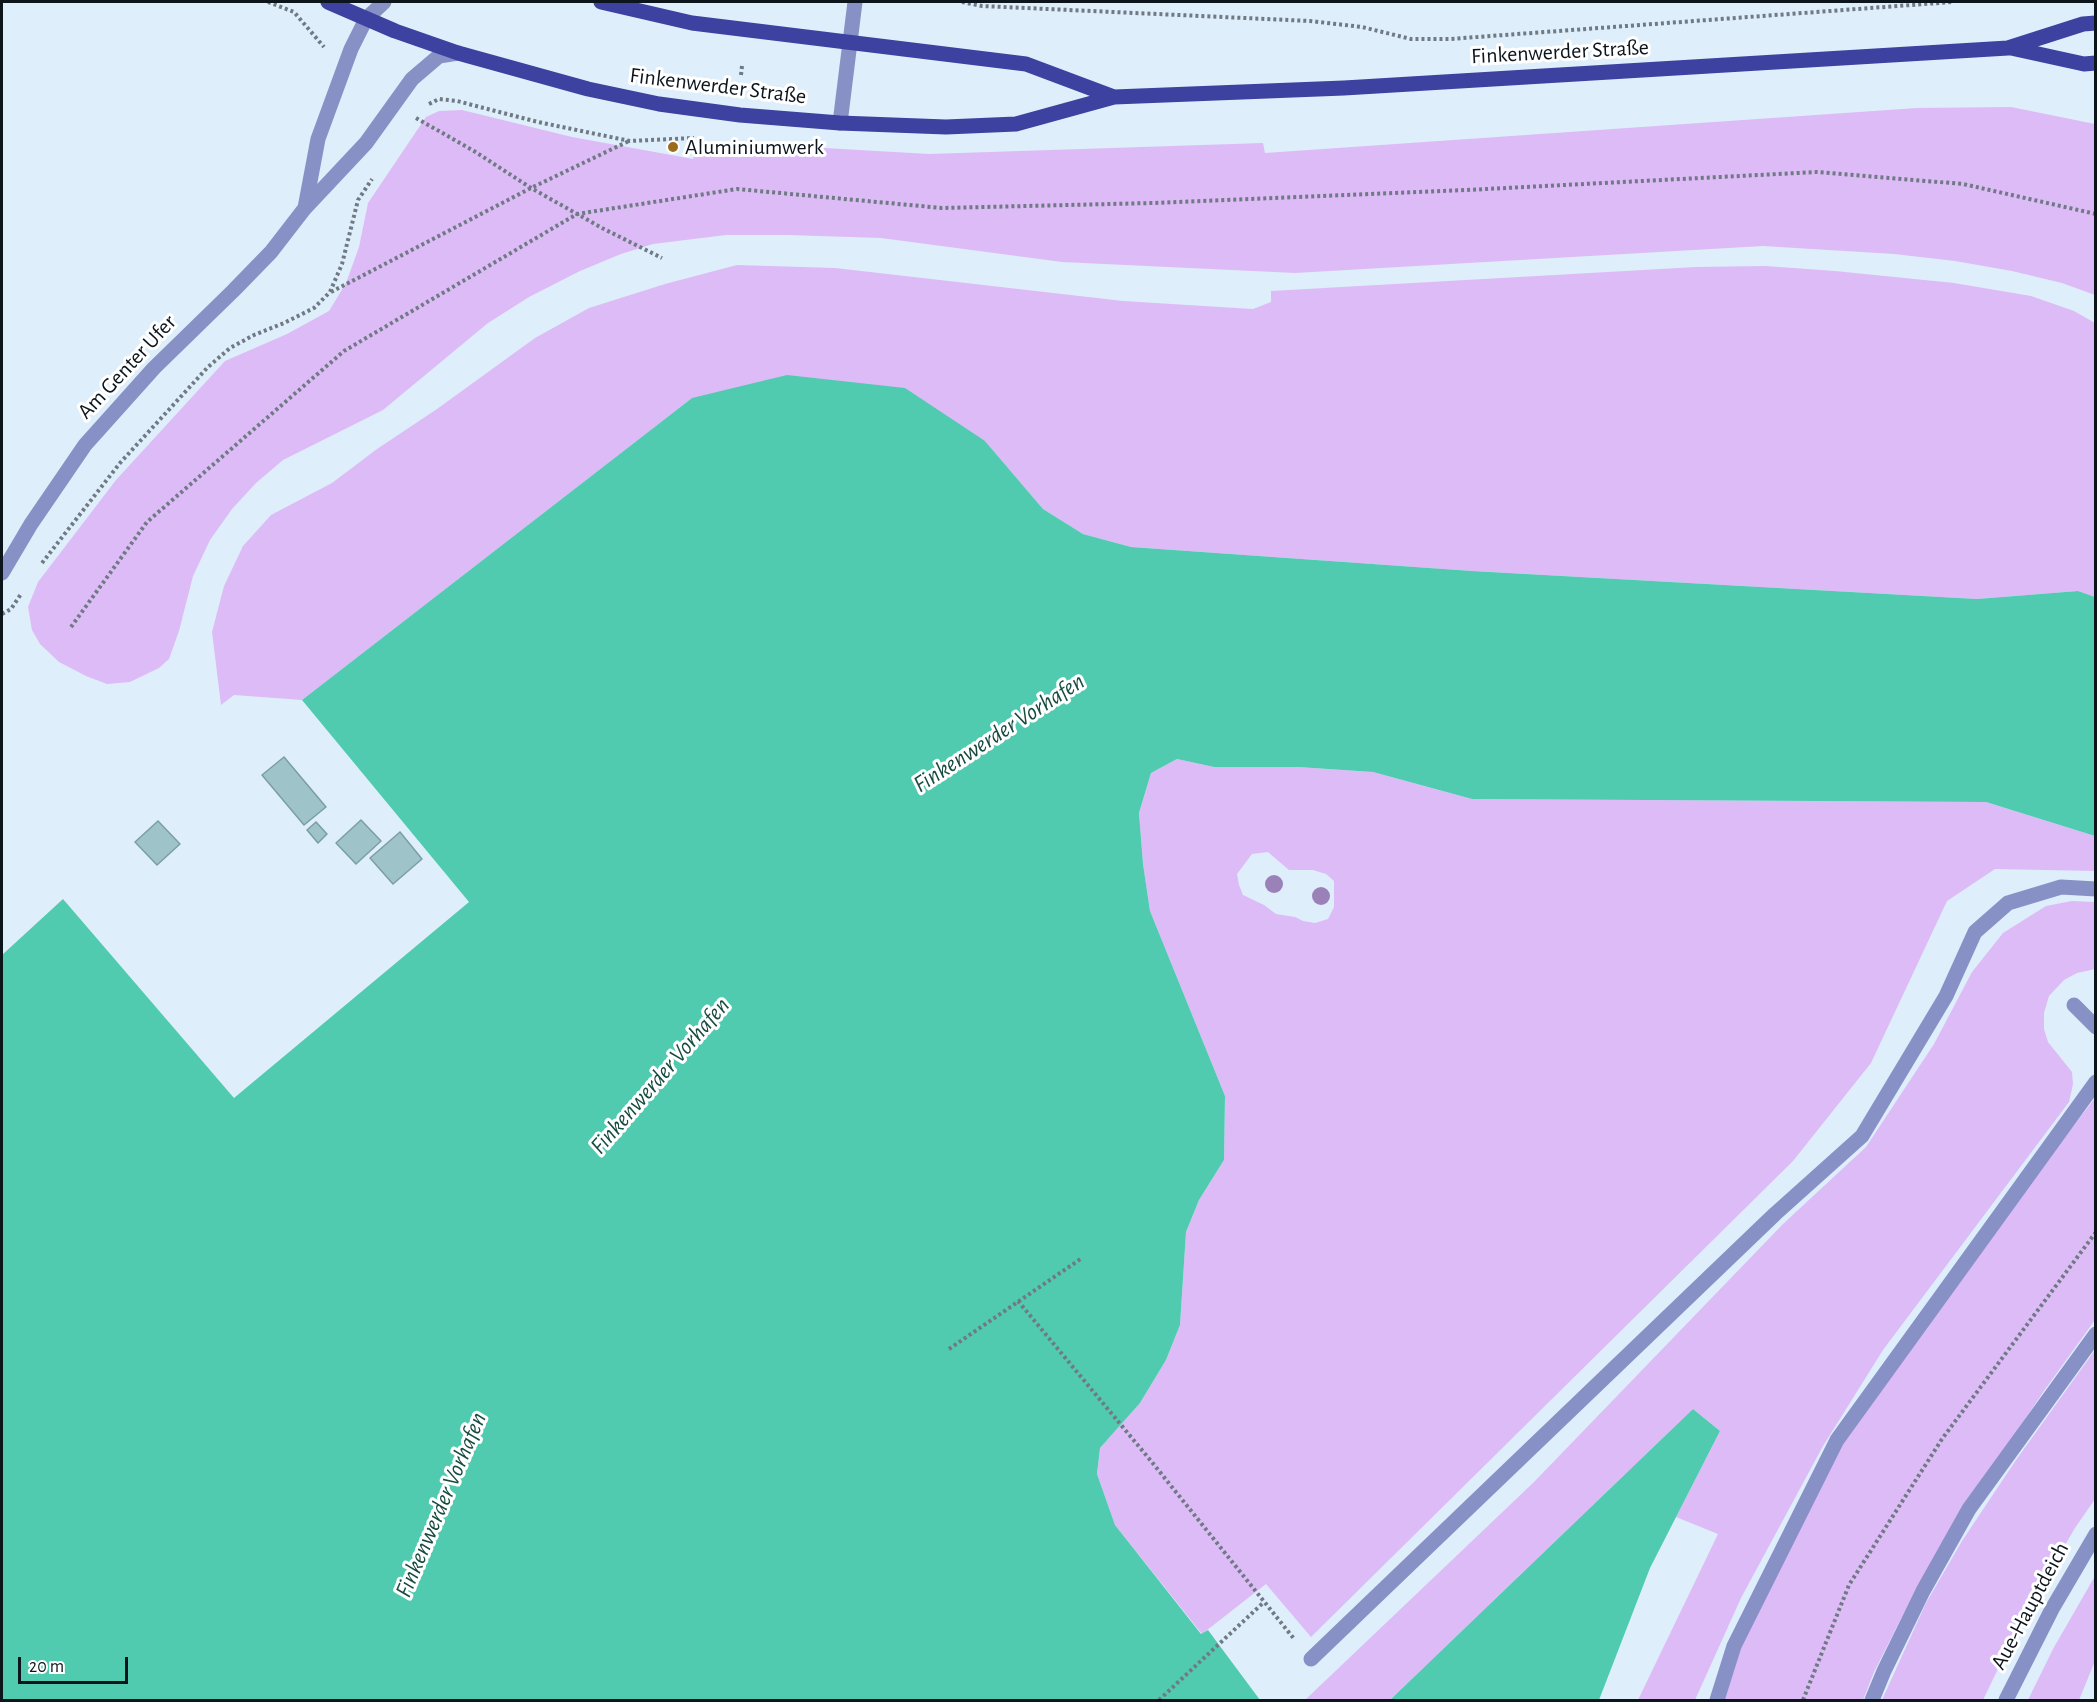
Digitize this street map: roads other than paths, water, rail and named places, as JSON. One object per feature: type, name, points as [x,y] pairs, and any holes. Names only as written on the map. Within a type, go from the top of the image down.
[{"type":"main road","name":"Finkenwerder Straße","points":[[328,2],[366,19],[458,53],[588,89],[659,104],[740,115],[840,123],[946,127],[1016,123],[1114,97],[1356,87],[2008,48],[2083,24],[2096,23]]},
{"type":"main road","name":"Finkenwerder Straße","points":[[601,2],[692,23],[1026,64],[1114,97]]},
{"type":"main road","name":"Finkenwerder Straße","points":[[2008,48],[2084,63],[2096,63]]},
{"type":"street","name":"Am Genter Ufer","points":[[305,208],[318,139],[343,68],[366,19],[384,2]]},
{"type":"street","points":[[840,123],[855,2]]},
{"type":"street","name":"Am Genter Ufer","points":[[2,573],[31,524],[85,445],[154,368],[271,252],[305,208],[366,142],[412,79],[439,57],[458,53]]},
{"type":"street","points":[[1311,1659],[1775,1214],[1862,1136],[1946,996],[1975,932],[2007,903],[2061,887],[2096,889]]},
{"type":"street","points":[[2074,1005],[2096,1027]]},
{"type":"street","points":[[1717,1701],[1734,1647],[1837,1440],[2096,1082]]},
{"type":"street","points":[[1872,1701],[1923,1591],[1969,1509],[2096,1334]]},
{"type":"street","name":"Aue-Hauptdeich","points":[[2006,1701],[2052,1609],[2095,1536]]},
{"type":"water","name":"Finkenwerder Vorhafen","points":[[787,375],[905,388],[985,441],[1043,509],[1083,534],[1131,547],[1472,571],[1977,599],[2078,591],[2095,597],[2095,836],[1986,802],[1472,799],[1373,772],[1298,767],[1214,767],[1177,759],[1151,773],[1139,813],[1150,911],[1225,1096],[1224,1160],[1199,1200],[1186,1232],[1180,1325],[1166,1360],[1140,1403],[1100,1448],[1097,1474],[1115,1525],[1201,1634],[1208,1630],[1260,1700],[2,1700],[2,955],[63,899],[234,1098],[469,902],[302,700],[692,398]]},
{"type":"water","points":[[1693,1409],[1720,1431],[1650,1568],[1599,1700],[1390,1700]]},
{"type":"place","name":"Aluminiumwerk","points":[[673,147]]}]
